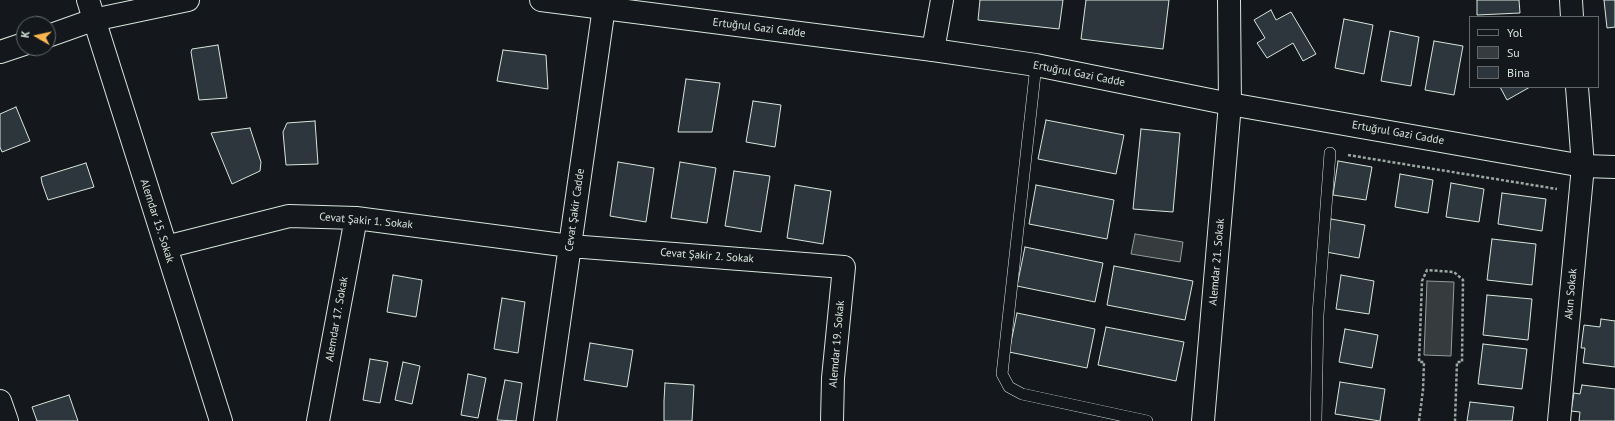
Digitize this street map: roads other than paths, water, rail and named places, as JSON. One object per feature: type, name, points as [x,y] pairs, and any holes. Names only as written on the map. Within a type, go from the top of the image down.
[{"type":"street","points":[[56,31],[91,10],[188,0]]},
{"type":"street","name":"Ertuğrul Gazi Cadde","points":[[541,0],[604,4],[933,50],[1036,66],[1230,104],[1583,166],[1615,167]]},
{"type":"street","points":[[933,50],[942,0]]},
{"type":"street","name":"Alemdar 21. Sokak","points":[[1204,421],[1230,104],[1230,0]]},
{"type":"street","points":[[1571,0],[1572,16]]},
{"type":"street","name":"Cevat Şakir Cadde","points":[[545,421],[604,4]]},
{"type":"street","name":"Alemdar 15. Sokak","points":[[91,10],[222,421]]},
{"type":"street","points":[[0,52],[16,47]]},
{"type":"street","name":"Akın Sokak","points":[[1559,421],[1583,166],[1577,88]]},
{"type":"street","name":"Cevat Şakir 1. Sokak","points":[[166,247],[289,216],[356,218],[570,246]]},
{"type":"street","name":"Alemdar 17. Sokak","points":[[318,421],[356,218]]},
{"type":"street","name":"Cevat Şakir 2. Sokak","points":[[570,246],[844,267]]},
{"type":"street","name":"Alemdar 19. Sokak","points":[[832,421],[833,378],[844,267]]},
{"type":"street","points":[[0,401],[7,421]]},
{"type":"lane","points":[[1036,66],[1002,374],[1009,387],[1022,394],[1147,421]]},
{"type":"lane","points":[[1316,421],[1318,315],[1330,152]]},
{"type":"water","points":[[1135,234],[1183,242],[1180,262],[1131,254]]},
{"type":"water","points":[[1427,281],[1454,282],[1451,356],[1424,355]]}]
